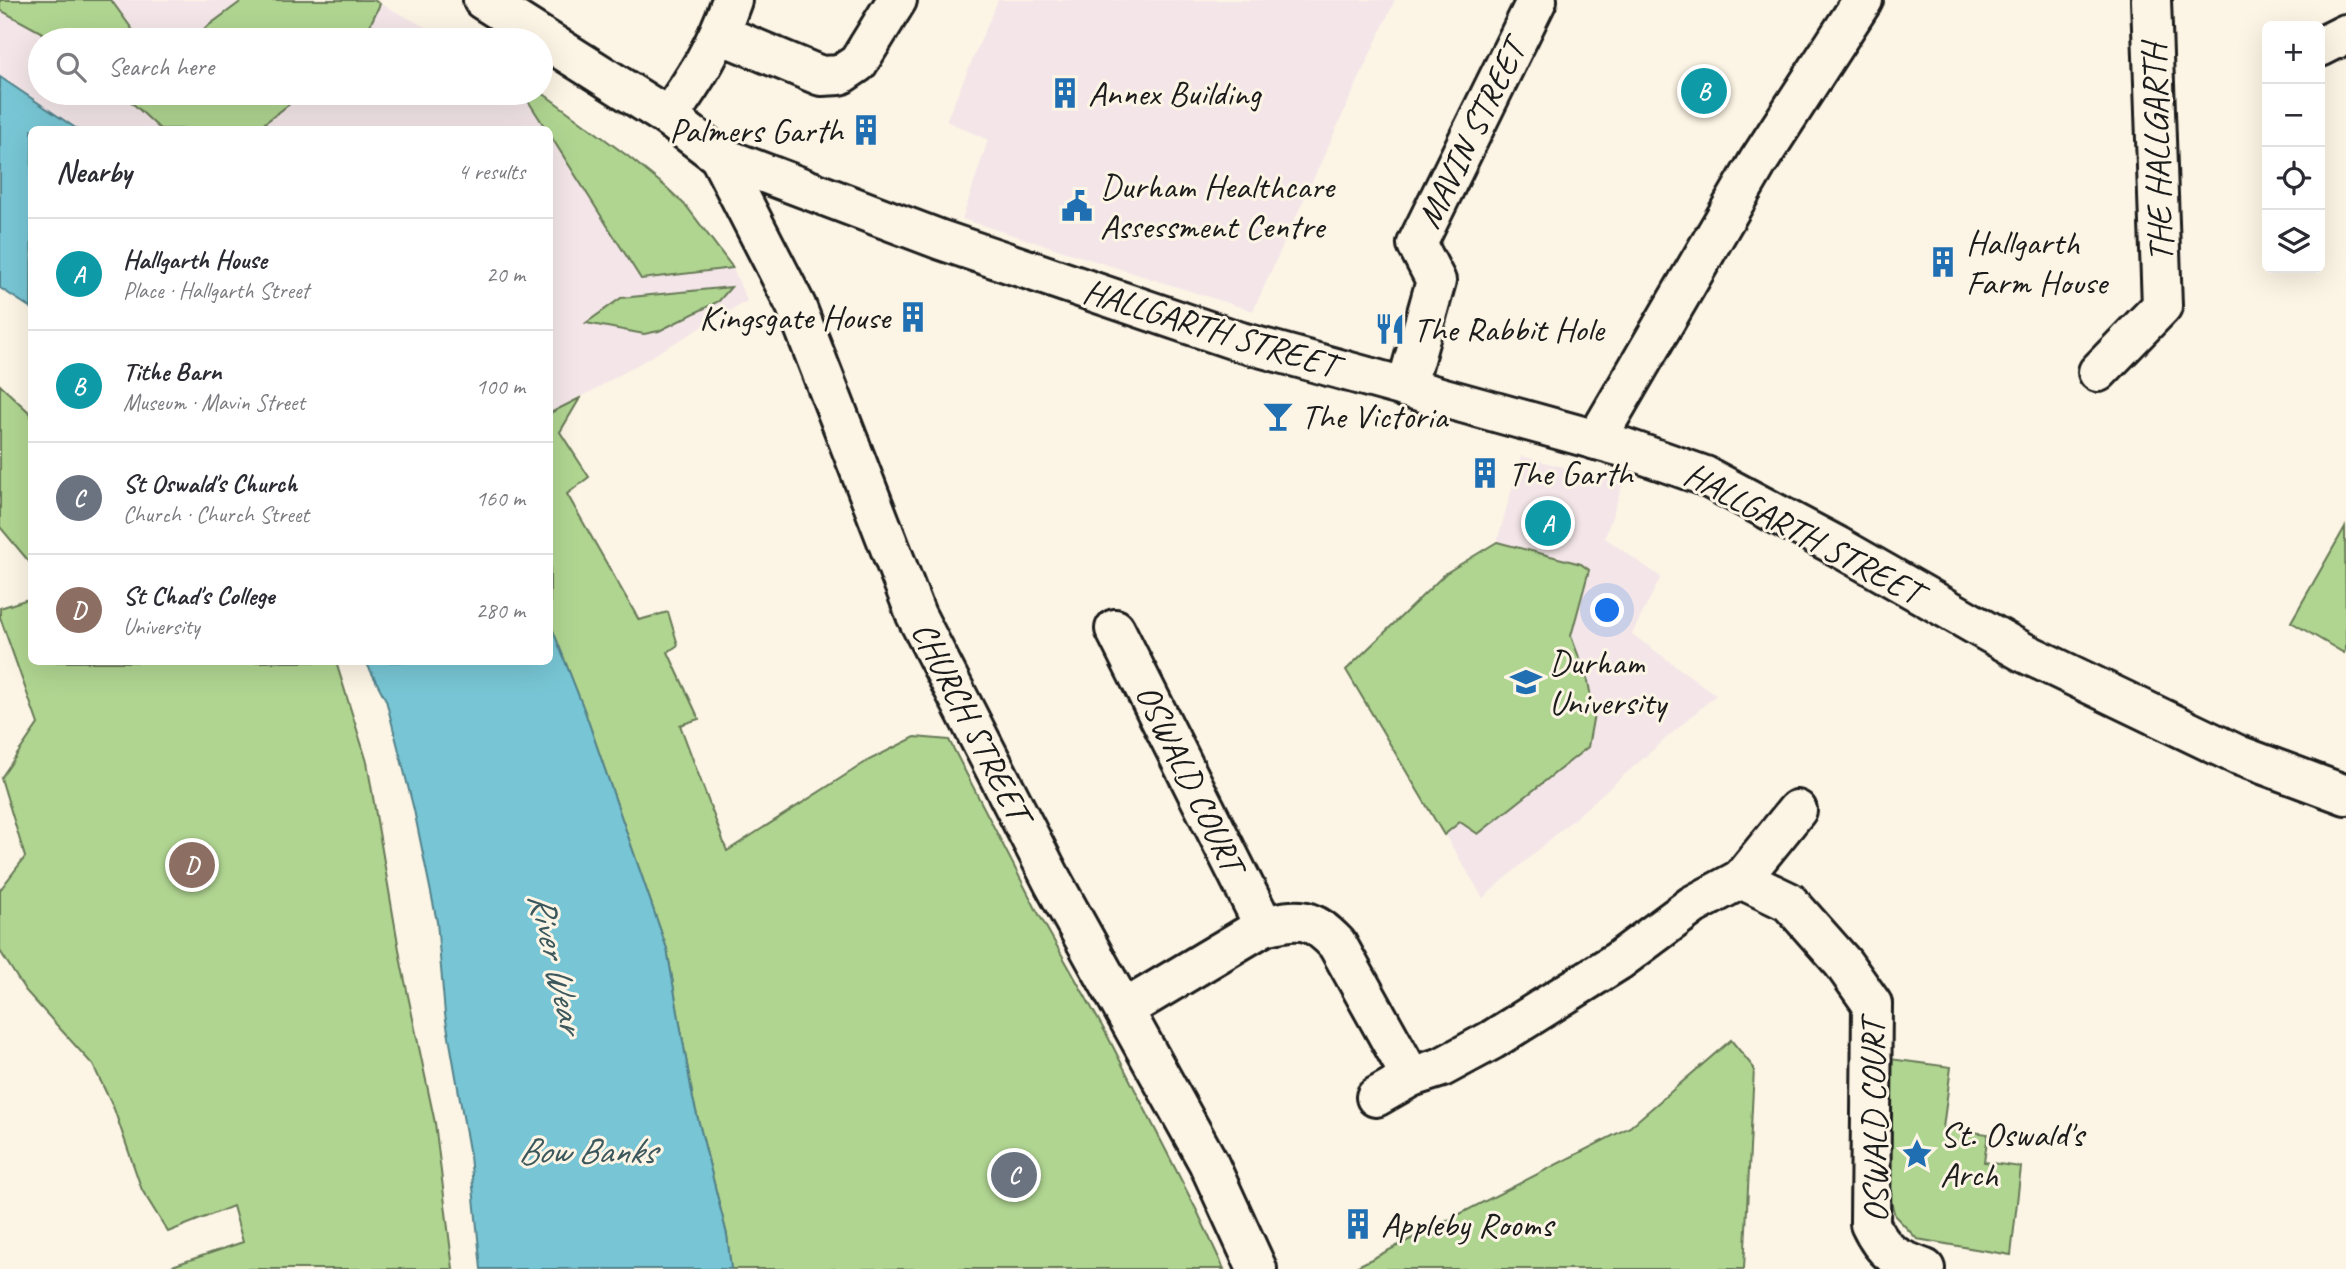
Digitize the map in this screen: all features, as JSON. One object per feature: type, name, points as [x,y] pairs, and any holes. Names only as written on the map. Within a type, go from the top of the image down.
[{"type":"street","points":[[483,0],[527,28]]},
{"type":"street","points":[[668,117],[699,74],[726,17],[821,76],[840,75],[858,63],[897,0]]},
{"type":"street","name":"MAVIN STREET","points":[[1406,388],[1436,281],[1417,244],[1538,0]]},
{"type":"street","points":[[1596,440],[1758,162],[1863,0]]},
{"type":"street","name":"THE HALLGARTH","points":[[2098,372],[2175,296],[2155,146],[2151,0]]},
{"type":"street","points":[[2325,44],[2346,34]]},
{"type":"street","points":[[553,44],[668,117],[719,156]]},
{"type":"street","name":"HALLGARTH STREET","points":[[719,156],[941,240],[1241,342],[1596,440],[1705,476],[1837,546],[2023,652],[2238,755],[2346,795]]},
{"type":"street","name":"CHURCH STREET","points":[[719,156],[796,306],[916,615],[1054,884],[1208,1162],[1257,1269]]},
{"type":"street","name":"OSWALD COURT","points":[[1115,629],[1264,926]]},
{"type":"street","points":[[1376,1097],[1411,1077],[1442,1067],[1492,1040],[1618,961],[1693,905],[1741,879],[1797,810]]},
{"type":"street","name":"OSWALD COURT","points":[[1741,879],[1789,902],[1843,963],[1872,1004],[1870,1224],[1878,1243],[1894,1258],[1925,1269]]},
{"type":"street","points":[[1125,1009],[1264,926],[1301,920],[1322,928],[1337,944],[1411,1077]]},
{"type":"shaded area","points":[[0,0],[374,0],[427,28],[28,28],[28,96],[0,77]]},
{"type":"shaded area","points":[[998,0],[1395,0],[1253,311],[962,219],[988,140],[946,121]]},
{"type":"shaded area","points":[[553,101],[629,157],[687,207],[733,268],[747,301],[553,412],[553,126],[73,126],[41,105],[553,105]]},
{"type":"shaded area","name":"Durham University","points":[[1521,456],[1605,478],[1625,478],[1605,538],[1661,577],[1632,634],[1716,695],[1483,898],[1346,670],[1446,573],[1497,542]]},
{"type":"green space","points":[[0,0],[111,0],[131,28],[33,28],[0,10]]},
{"type":"green space","points":[[243,0],[374,0],[380,4],[369,28],[205,28]]},
{"type":"green space","points":[[553,101],[666,187],[687,207],[733,268],[641,279],[553,140],[553,126],[544,126],[531,105],[553,105]]},
{"type":"green space","points":[[134,105],[288,105],[261,126],[157,126]]},
{"type":"green space","points":[[731,287],[719,301],[659,331],[644,334],[586,323],[621,298]]},
{"type":"green space","points":[[0,385],[28,411],[28,560],[0,527]]},
{"type":"green space","points":[[580,398],[560,432],[589,477],[567,494],[639,620],[668,612],[678,645],[668,652],[699,719],[680,725],[727,851],[869,760],[915,737],[949,740],[1036,909],[1107,1035],[1224,1269],[731,1269],[727,1235],[693,1099],[667,949],[585,712],[553,631],[553,412]]},
{"type":"green space","points":[[2345,527],[2346,648],[2344,653],[2291,622]]},
{"type":"green space","points":[[1497,542],[1581,564],[1589,570],[1571,636],[1588,681],[1594,714],[1588,747],[1478,834],[1460,822],[1444,835],[1346,670],[1446,573]]},
{"type":"green space","points":[[28,599],[28,665],[337,665],[367,762],[402,967],[435,1123],[453,1269],[174,1269],[172,1266],[243,1242],[233,1206],[168,1232],[142,1190],[114,1109],[93,1065],[25,990],[0,951],[0,890],[25,857],[1,778],[38,724],[0,617],[0,608]]},
{"type":"green space","points":[[1731,1040],[1754,1068],[1744,1269],[1352,1269],[1630,1127]]},
{"type":"green space","points":[[1890,1059],[1951,1067],[1943,1128],[1988,1134],[1984,1162],[2021,1167],[2011,1255],[1917,1239],[1895,1216],[1891,1201]]},
{"type":"water","points":[[0,77],[28,96],[28,105],[41,105],[73,126],[28,126],[28,306],[0,288]]},
{"type":"water","name":"Bow Banks","points":[[553,631],[585,712],[667,949],[693,1099],[727,1235],[731,1269],[481,1269],[470,1156],[445,1014],[437,922],[414,810],[386,700],[368,665],[553,665]]},
{"type":"place","name":"Tithe Barn","points":[[1704,91]]},
{"type":"place","name":"Annex Building","points":[[1065,93]]},
{"type":"place","name":"Palmers Garth","points":[[866,130]]},
{"type":"place","name":"Durham Healthcare Assessment Centre","points":[[1077,206]]},
{"type":"place","name":"Hallgarth Farm House","points":[[1943,262]]},
{"type":"place","name":"Kingsgate House","points":[[913,317]]},
{"type":"place","name":"The Rabbit Hole","points":[[1390,329]]},
{"type":"place","name":"The Victoria","points":[[1278,416]]},
{"type":"place","name":"The Garth","points":[[1485,473]]},
{"type":"place","name":"Hallgarth House","points":[[1548,523]]},
{"type":"place","name":"Durham University","points":[[1526,682]]},
{"type":"place","name":"St Chad's College","points":[[192,865]]},
{"type":"place","name":"St. Oswald's Arch","points":[[1917,1154]]},
{"type":"place","name":"St Oswald's Church","points":[[1014,1175]]},
{"type":"place","name":"Appleby Rooms","points":[[1358,1224]]},
{"type":"water label","name":"River Wear","points":[[557,962]]}]
